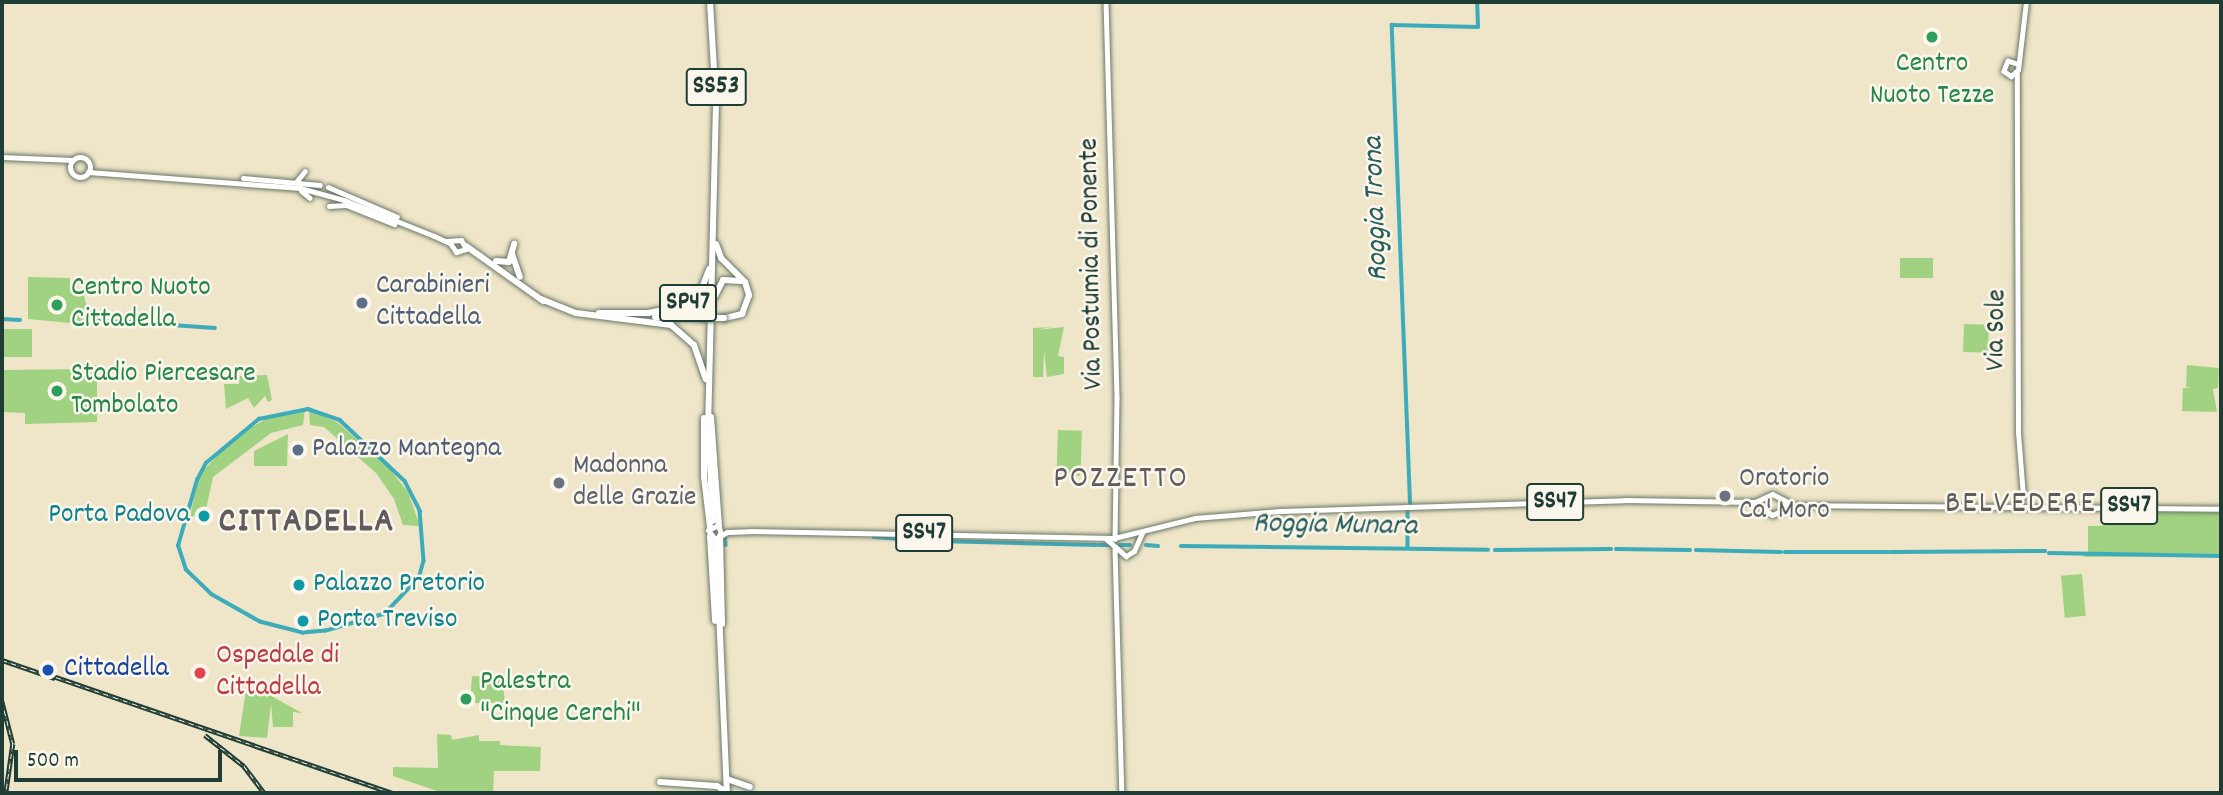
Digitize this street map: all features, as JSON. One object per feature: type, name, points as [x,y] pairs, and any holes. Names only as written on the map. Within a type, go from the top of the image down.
[{"type":"highway","name":"SS53","points":[[710,2],[715,173],[708,399],[712,524]]},
{"type":"highway","name":"SP47","points":[[715,173],[718,253],[748,287]]},
{"type":"highway","name":"SP47","points":[[583,314],[648,313],[692,301],[709,273],[714,204]]},
{"type":"highway","points":[[479,255],[506,264],[514,244]]},
{"type":"highway","name":"SP47","points":[[465,249],[479,255],[540,298],[583,314],[655,320],[677,328],[700,356],[708,399]]},
{"type":"highway","points":[[512,254],[518,275],[552,310]]},
{"type":"highway","name":"SP47","points":[[710,357],[718,286],[732,277],[748,287]]},
{"type":"highway","name":"SP47","points":[[583,314],[724,318],[744,311],[748,287]]},
{"type":"highway","points":[[708,399],[703,458],[712,524]]},
{"type":"highway","points":[[708,399],[720,526]]},
{"type":"highway","points":[[719,650],[721,535]]},
{"type":"highway","points":[[710,536],[728,793]]},
{"type":"highway","points":[[716,543],[719,650]]},
{"type":"highway","points":[[708,784],[722,778],[724,745]]},
{"type":"highway","points":[[726,774],[730,783],[750,787],[728,793]]},
{"type":"highway","points":[[660,782],[708,784],[721,787],[728,793]]},
{"type":"main road","name":"Via Postumia di Ponente","points":[[1106,2],[1117,398],[1112,526]]},
{"type":"main road","name":"Via Sole","points":[[2024,500],[2018,433],[2017,64],[2026,2]]},
{"type":"main road","points":[[2018,86],[2003,66],[2020,51]]},
{"type":"main road","points":[[2010,60],[2017,64]]},
{"type":"main road","points":[[2009,76],[2017,72]]},
{"type":"main road","name":"SP47","points":[[2,157],[49,162],[82,157],[89,164],[115,173]]},
{"type":"main road","points":[[70,170],[73,160]]},
{"type":"main road","name":"SP47","points":[[49,162],[78,176],[88,173],[115,173],[281,185],[344,200],[454,244],[463,241],[465,249],[458,253],[454,244]]},
{"type":"main road","points":[[88,173],[89,164]]},
{"type":"main road","points":[[296,182],[305,171]]},
{"type":"main road","points":[[208,181],[296,182],[320,185]]},
{"type":"main road","points":[[208,181],[296,190],[310,198]]},
{"type":"main road","points":[[328,187],[447,241]]},
{"type":"main road","points":[[329,206],[346,205],[434,236]]},
{"type":"main road","name":"SS47","points":[[712,524],[750,531],[1102,536],[1116,540],[1217,515],[1624,500],[1755,502],[1775,494],[1785,503],[2015,507],[2024,500],[2036,507],[2221,509]]},
{"type":"main road","points":[[1763,506],[1766,497]]},
{"type":"main road","name":"SS47","points":[[1755,502],[1772,515],[1785,503]]},
{"type":"main road","points":[[710,536],[712,524]]},
{"type":"main road","points":[[720,526],[721,535]]},
{"type":"main road","points":[[1102,536],[1112,526],[1116,540],[1122,793]]},
{"type":"main road","name":"SS47","points":[[710,536],[750,531]]},
{"type":"main road","points":[[1116,566],[1122,556],[1132,553],[1143,532]]},
{"type":"main road","points":[[1131,536],[1136,542]]},
{"type":"main road","name":"SS47","points":[[1116,540],[1122,556]]},
{"type":"green space","points":[[1900,258],[1933,258],[1933,278],[1900,278]]},
{"type":"green space","name":"Centro Nuoto Cittadella","points":[[28,277],[70,278],[70,291],[83,292],[92,325],[28,319]]},
{"type":"green space","points":[[1964,324],[1989,325],[1988,353],[1963,352]]},
{"type":"green space","points":[[1052,327],[1035,330],[1064,327],[1058,356],[1064,357],[1064,374],[1047,377],[1044,351],[1043,377],[1033,377],[1033,328]]},
{"type":"green space","points":[[2,329],[32,329],[32,357],[2,357]]},
{"type":"green space","name":"Stadio Piercesare Tombolato","points":[[90,365],[97,365],[97,422],[25,424],[25,413],[2,412],[2,370],[90,369]]},
{"type":"green space","points":[[2187,365],[2219,368],[2218,388],[2213,389],[2217,412],[2182,411],[2183,388],[2191,388],[2186,387]]},
{"type":"green space","points":[[267,375],[272,400],[268,402],[265,396],[254,408],[248,398],[226,409],[224,384],[239,384],[240,376]]},
{"type":"green space","points":[[305,410],[303,425],[271,433],[213,477],[205,514],[190,517],[199,475],[234,438],[269,417]]},
{"type":"green space","points":[[309,410],[337,422],[388,467],[408,492],[420,526],[403,525],[394,499],[376,473],[324,427],[310,425]]},
{"type":"green space","points":[[1058,430],[1082,431],[1080,476],[1056,475]]},
{"type":"green space","points":[[288,434],[287,466],[254,466],[254,451]]},
{"type":"green space","points":[[2102,509],[2221,511],[2221,556],[2082,557],[2088,554],[2088,526],[2102,526]]},
{"type":"green space","points":[[2082,574],[2086,616],[2065,618],[2061,576]]},
{"type":"green space","points":[[472,676],[502,677],[505,703],[470,703]]},
{"type":"green space","points":[[246,690],[264,692],[302,713],[293,712],[293,727],[273,727],[271,704],[267,738],[239,736]]},
{"type":"green space","points":[[437,734],[451,735],[452,740],[479,735],[479,741],[541,747],[540,771],[494,771],[493,793],[443,793],[393,776],[393,767],[438,768]]},
{"type":"waterway","name":"Roggia Trona","points":[[1410,503],[1392,25],[1478,27],[1477,2]]},
{"type":"waterway","name":"Roggia Munara","points":[[2,319],[20,320]]},
{"type":"waterway","name":"Roggia Munara","points":[[96,321],[124,322]]},
{"type":"waterway","name":"Roggia Munara","points":[[128,322],[215,328]]},
{"type":"waterway","points":[[308,409],[340,420],[405,481],[420,511],[424,561],[419,578],[385,614],[326,631],[303,633],[260,622],[212,595],[186,570],[178,546],[197,480],[206,463],[259,419],[308,409]]},
{"type":"waterway","name":"Roggia Trona","points":[[1408,512],[1408,548]]},
{"type":"waterway","name":"Roggia Munara","points":[[725,535],[726,545]]},
{"type":"waterway","name":"Roggia Munara","points":[[874,537],[905,539]]},
{"type":"waterway","name":"Roggia Munara","points":[[937,541],[1096,545]]},
{"type":"waterway","name":"Roggia Munara","points":[[1099,545],[1110,545]]},
{"type":"waterway","name":"Roggia Munara","points":[[1120,545],[1130,545]]},
{"type":"waterway","name":"Roggia Munara","points":[[1146,545],[1158,546]]},
{"type":"waterway","name":"Roggia Munara","points":[[1181,546],[1488,550]]},
{"type":"waterway","name":"Roggia Munara","points":[[1495,550],[1611,549]]},
{"type":"waterway","name":"Roggia Munara","points":[[1616,549],[1690,550]]},
{"type":"waterway","name":"Roggia Munara","points":[[1696,550],[1781,552]]},
{"type":"waterway","name":"Roggia Munara","points":[[1892,552],[2045,551]]},
{"type":"waterway","name":"Roggia Munara","points":[[1785,552],[1889,552]]},
{"type":"waterway","name":"Roggia Munara","points":[[2049,553],[2221,556]]},
{"type":"railway","points":[[2,660],[55,678]]},
{"type":"railway","points":[[47,674],[393,793]]},
{"type":"railway","points":[[2,701],[13,744],[6,793]]},
{"type":"railway","points":[[205,735],[244,766],[264,793]]},
{"type":"place","name":"Centro Nuoto Tezze","points":[[1932,37]]},
{"type":"place","name":"Carabinieri Cittadella","points":[[362,303]]},
{"type":"place","name":"Centro Nuoto Cittadella","points":[[57,305]]},
{"type":"place","name":"Stadio Piercesare Tombolato","points":[[57,391]]},
{"type":"place","name":"Palazzo Mantegna","points":[[298,450]]},
{"type":"place","name":"Madonna delle Grazie","points":[[559,483]]},
{"type":"place","name":"Oratorio Ca' Moro","points":[[1725,496]]},
{"type":"place","name":"Porta Padova","points":[[204,516]]},
{"type":"place","name":"Palazzo Pretorio","points":[[299,585]]},
{"type":"place","name":"Porta Treviso","points":[[303,621]]},
{"type":"place","name":"Cittadella","points":[[48,670]]},
{"type":"place","name":"Ospedale di Cittadella","points":[[200,673]]},
{"type":"place","name":"Palestra \"Cinque Cerchi\"","points":[[466,699]]},
{"type":"district","name":"POZZETTO","points":[[1121,480]]},
{"type":"district","name":"BELVEDERE","points":[[2021,505]]},
{"type":"district","name":"CITTADELLA","points":[[307,523]]}]
